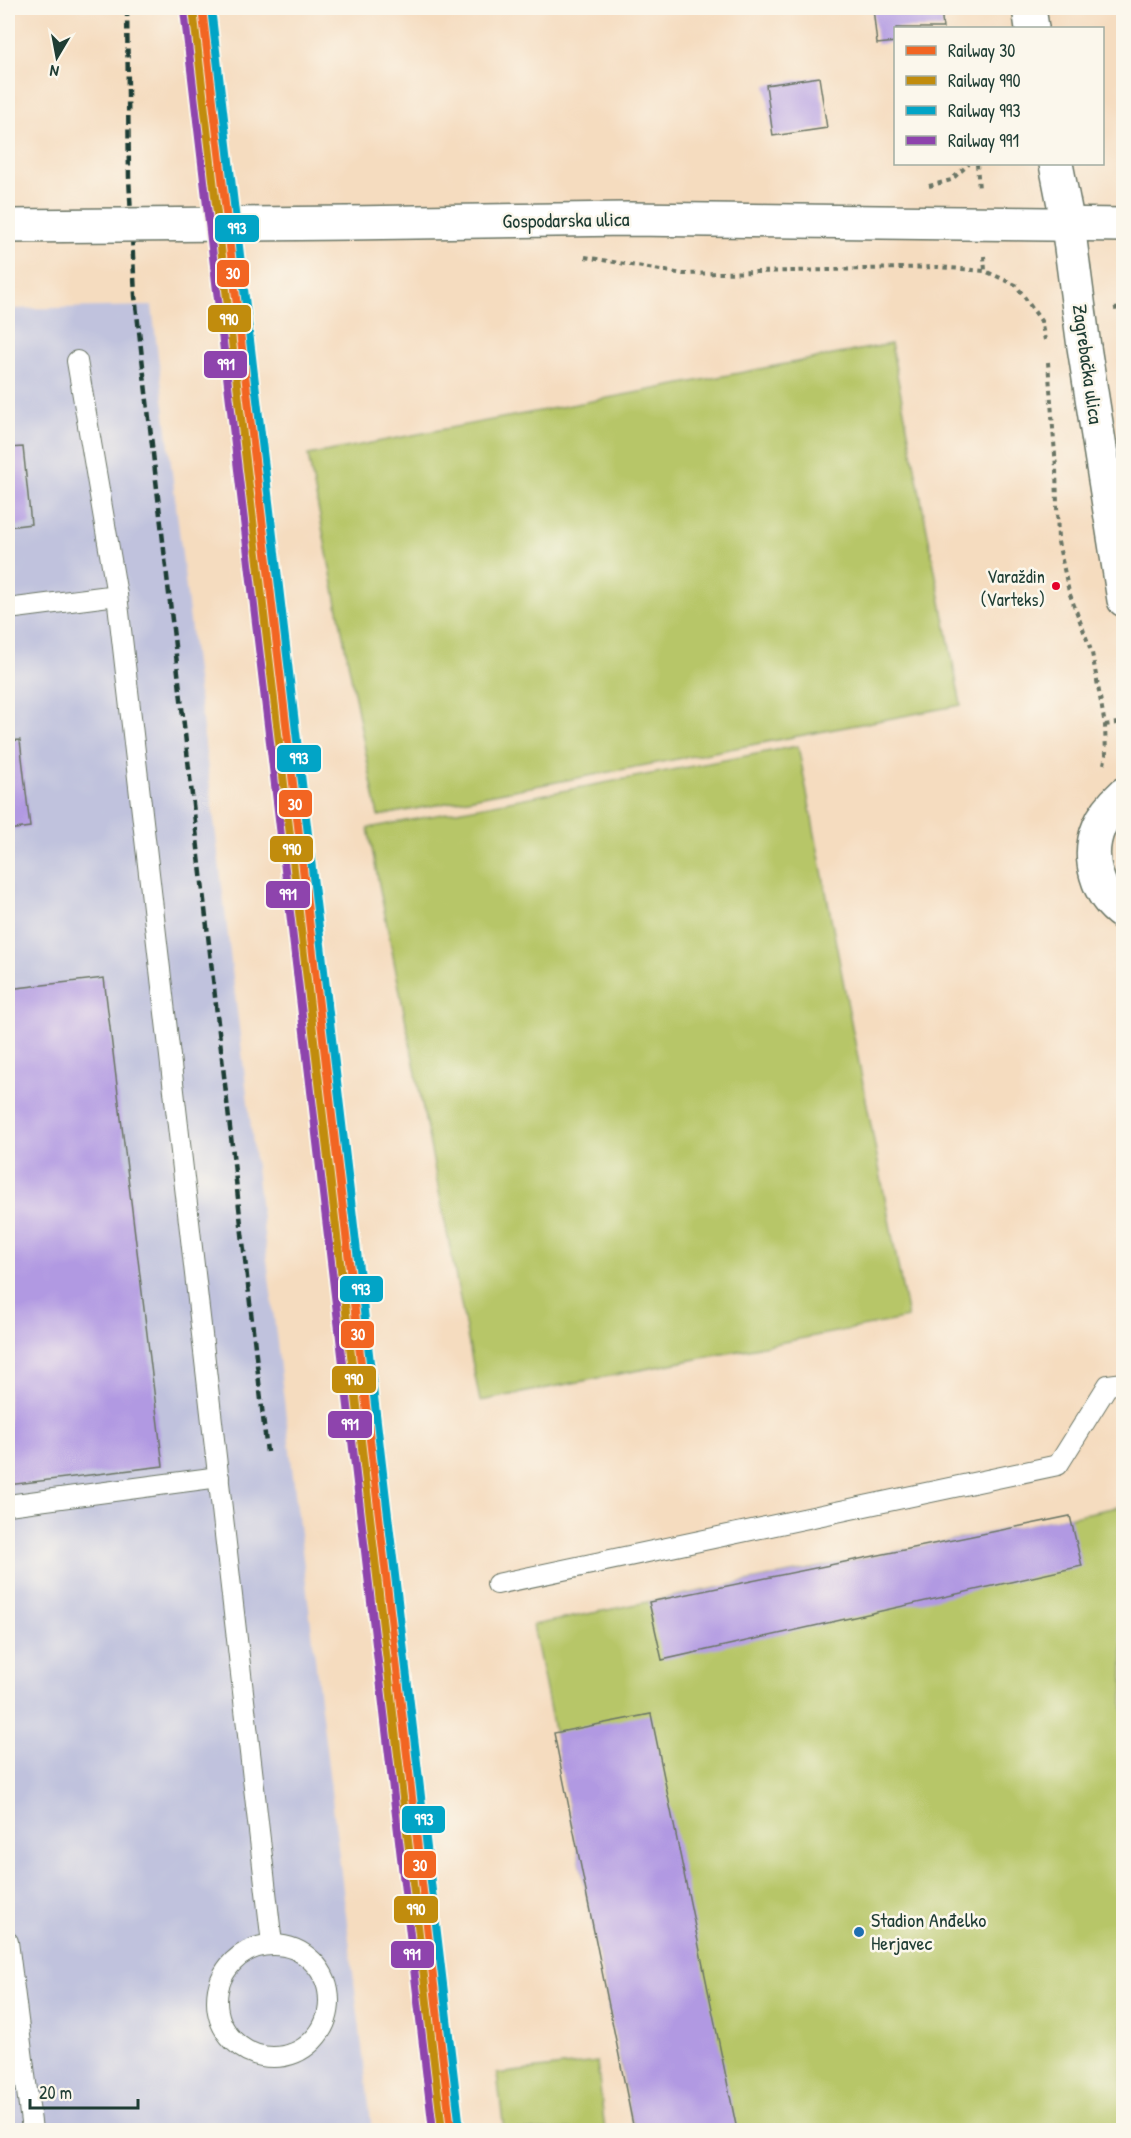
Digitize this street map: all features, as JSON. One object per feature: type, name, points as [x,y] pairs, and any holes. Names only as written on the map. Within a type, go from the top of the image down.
[{"type":"main road","points":[[1029,8],[1032,27]]},
{"type":"main road","name":"Zagrebačka ulica","points":[[1056,165],[1068,225],[1084,347],[1124,600]]},
{"type":"main road","name":"Gospodarska ulica","points":[[8,226],[629,219],[1124,225]]},
{"type":"main road","points":[[1114,786],[1098,828],[1094,850],[1095,872],[1103,893],[1117,910],[1124,914]]},
{"type":"lane","points":[[77,361],[117,595],[272,1944]]},
{"type":"lane","points":[[8,609],[117,595]]},
{"type":"lane","points":[[497,1584],[1058,1466],[1108,1385],[1124,1383]]},
{"type":"lane","points":[[8,1505],[219,1477]]},
{"type":"lane","points":[[8,1942],[32,2130]]},
{"type":"lane","points":[[272,1944],[293,1948],[311,1959],[325,1977],[330,1998],[326,2021],[315,2039],[297,2052],[274,2057],[254,2053],[236,2043],[223,2026],[217,2003],[220,1982],[231,1963],[249,1949],[272,1944]]},
{"type":"path","points":[[578,256],[682,274],[938,267],[985,271],[1016,285],[1041,321],[1046,343]]},
{"type":"path","points":[[1121,308],[1124,328]]},
{"type":"path","points":[[1048,354],[1056,468],[1058,542],[1069,592],[1092,653],[1105,725],[1107,755],[1114,786]]},
{"type":"path","points":[[1105,725],[1124,722]]},
{"type":"shaded area","points":[[152,306],[372,2130],[8,2130],[8,309]]},
{"type":"green space","points":[[891,344],[961,705],[378,816],[308,455]]},
{"type":"green space","points":[[798,746],[908,1318],[480,1401],[368,828]]},
{"type":"green space","name":"Stadion Anđelko Herjavec","points":[[1123,1506],[1123,2130],[634,2130],[533,1625]]},
{"type":"green space","points":[[597,2062],[605,2130],[504,2130],[497,2074]]},
{"type":"building","points":[[873,8],[941,8],[943,27],[894,27],[894,42],[877,44]]},
{"type":"building","points":[[819,77],[827,128],[773,136],[766,85]]},
{"type":"building","points":[[23,447],[31,524],[8,527],[8,448]]},
{"type":"building","points":[[20,740],[30,827],[8,830],[8,741]]},
{"type":"building","points":[[104,978],[163,1466],[8,1485],[8,989]]},
{"type":"building","points":[[1070,1516],[1082,1566],[662,1660],[649,1602]]},
{"type":"building","points":[[1124,1612],[1124,1643],[1122,1643],[1117,1613]]},
{"type":"building","points":[[651,1714],[737,2130],[634,2130],[554,1733]]},
{"type":"railway","points":[[127,8],[129,177],[135,296],[267,1452]]},
{"type":"rail line","name":"30","points":[[202,8],[451,2130]]},
{"type":"rail line","name":"993","points":[[211,8],[460,2129]]},
{"type":"rail line","name":"990","points":[[193,9],[442,2130]]},
{"type":"rail line","name":"991","points":[[184,10],[433,2130]]},
{"type":"place","name":"Varaždin (Varteks)","points":[[1056,586]]},
{"type":"place","name":"Stadion Anđelko Herjavec","points":[[859,1932]]}]
